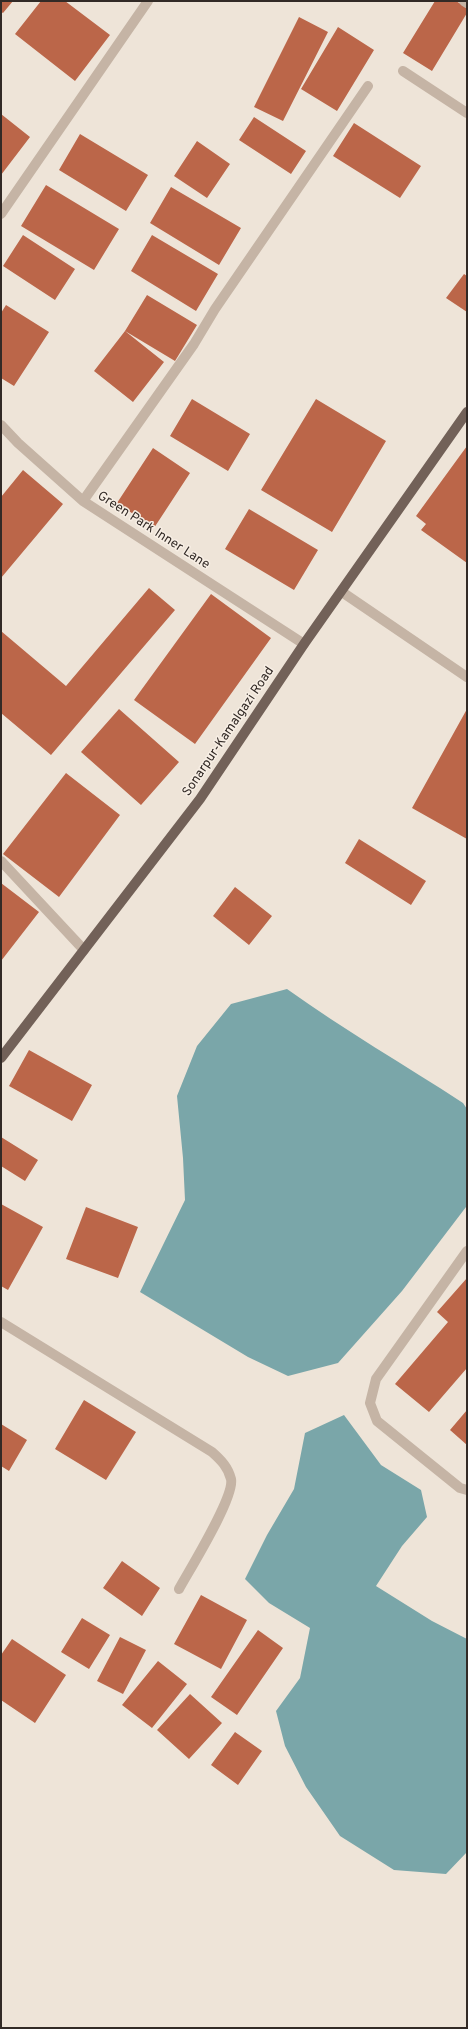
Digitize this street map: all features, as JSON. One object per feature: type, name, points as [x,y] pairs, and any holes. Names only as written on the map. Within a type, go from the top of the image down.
[{"type":"main road","name":"Sonarpur-Kamalgazi Road","points":[[1,1058],[200,799],[304,644],[467,412]]},
{"type":"street","points":[[1,214],[148,1]]},
{"type":"street","points":[[403,71],[467,114]]},
{"type":"street","points":[[84,501],[194,344],[215,309],[368,86]]},
{"type":"street","name":"Green Park Inner Lane","points":[[1,425],[18,444],[84,501],[304,644]]},
{"type":"street","points":[[342,592],[467,677]]},
{"type":"street","points":[[1,861],[84,950]]},
{"type":"street","points":[[467,1251],[376,1379],[370,1403],[377,1421],[460,1488],[467,1490]]},
{"type":"street","points":[[1,1322],[212,1452],[225,1463],[231,1480],[228,1498],[179,1589]]},
{"type":"water","points":[[287,989],[352,1033],[463,1103],[467,1109],[466,1207],[402,1291],[338,1363],[288,1376],[248,1357],[140,1292],[185,1200],[183,1158],[177,1096],[197,1046],[231,1004]]},
{"type":"water","points":[[344,1415],[381,1465],[421,1490],[427,1517],[402,1546],[376,1586],[432,1621],[467,1639],[467,1852],[446,1874],[394,1870],[340,1836],[306,1787],[285,1746],[276,1711],[300,1678],[310,1628],[269,1603],[245,1579],[267,1535],[294,1489],[305,1433]]},
{"type":"building","points":[[1,1],[13,1],[3,13],[1,12]]},
{"type":"building","points":[[41,1],[65,1],[110,35],[75,81],[15,34]]},
{"type":"building","points":[[435,1],[456,1],[467,8],[467,13],[432,71],[403,53]]},
{"type":"building","points":[[299,17],[328,32],[283,121],[254,107]]},
{"type":"building","points":[[338,27],[374,50],[337,111],[301,89]]},
{"type":"building","points":[[1,114],[30,137],[1,175]]},
{"type":"building","points":[[254,117],[306,151],[291,174],[239,140]]},
{"type":"building","points":[[354,123],[421,166],[400,198],[333,156]]},
{"type":"building","points":[[80,134],[148,175],[126,211],[59,170]]},
{"type":"building","points":[[197,141],[230,164],[207,198],[174,176]]},
{"type":"building","points":[[46,185],[119,229],[94,270],[21,226]]},
{"type":"building","points":[[171,187],[241,228],[219,265],[150,223]]},
{"type":"building","points":[[23,235],[75,269],[55,300],[3,266]]},
{"type":"building","points":[[152,235],[218,274],[196,311],[131,271]]},
{"type":"building","points":[[464,274],[467,276],[467,312],[446,298]]},
{"type":"building","points":[[147,295],[197,325],[175,361],[125,331]]},
{"type":"building","points":[[6,305],[49,332],[14,386],[1,378],[1,313]]},
{"type":"building","points":[[125,331],[164,362],[133,402],[94,371]]},
{"type":"building","points":[[192,399],[250,434],[228,471],[170,436]]},
{"type":"building","points":[[316,399],[386,441],[332,532],[261,490]]},
{"type":"building","points":[[467,446],[467,563],[421,530],[426,524],[416,516]]},
{"type":"building","points":[[153,448],[190,473],[154,528],[117,503]]},
{"type":"building","points":[[23,470],[63,504],[1,578],[1,497]]},
{"type":"building","points":[[249,509],[318,550],[294,590],[225,549]]},
{"type":"building","points":[[149,588],[175,610],[51,755],[1,713],[1,631],[66,686]]},
{"type":"building","points":[[211,594],[271,638],[195,744],[134,700]]},
{"type":"building","points":[[119,709],[179,762],[141,805],[81,752]]},
{"type":"building","points":[[467,709],[467,839],[412,808]]},
{"type":"building","points":[[66,773],[120,815],[59,897],[3,854]]},
{"type":"building","points":[[359,839],[426,881],[411,905],[345,863]]},
{"type":"building","points":[[1,883],[39,912],[1,961]]},
{"type":"building","points":[[235,887],[272,916],[249,945],[213,916]]},
{"type":"building","points":[[29,1050],[92,1085],[72,1121],[9,1086]]},
{"type":"building","points":[[1,1137],[38,1160],[25,1181],[1,1166]]},
{"type":"building","points":[[1,1204],[43,1227],[8,1290],[1,1286]]},
{"type":"building","points":[[86,1207],[138,1227],[118,1278],[66,1259]]},
{"type":"building","points":[[467,1278],[467,1368],[429,1412],[395,1384],[448,1322],[437,1312]]},
{"type":"building","points":[[84,1400],[136,1432],[106,1480],[55,1449]]},
{"type":"building","points":[[467,1410],[467,1445],[450,1430]]},
{"type":"building","points":[[1,1424],[27,1440],[9,1471],[1,1466]]},
{"type":"building","points":[[122,1561],[160,1588],[142,1616],[103,1588]]},
{"type":"building","points":[[201,1595],[247,1620],[221,1669],[174,1644]]},
{"type":"building","points":[[82,1618],[110,1635],[89,1669],[61,1652]]},
{"type":"building","points":[[258,1630],[283,1648],[237,1715],[211,1697]]},
{"type":"building","points":[[120,1637],[146,1650],[123,1694],[97,1681]]},
{"type":"building","points":[[12,1639],[66,1675],[35,1723],[1,1700],[1,1655]]},
{"type":"building","points":[[158,1661],[187,1684],[152,1728],[122,1705]]},
{"type":"building","points":[[190,1694],[222,1723],[189,1759],[157,1730]]},
{"type":"building","points":[[235,1732],[262,1751],[238,1785],[211,1765]]}]
